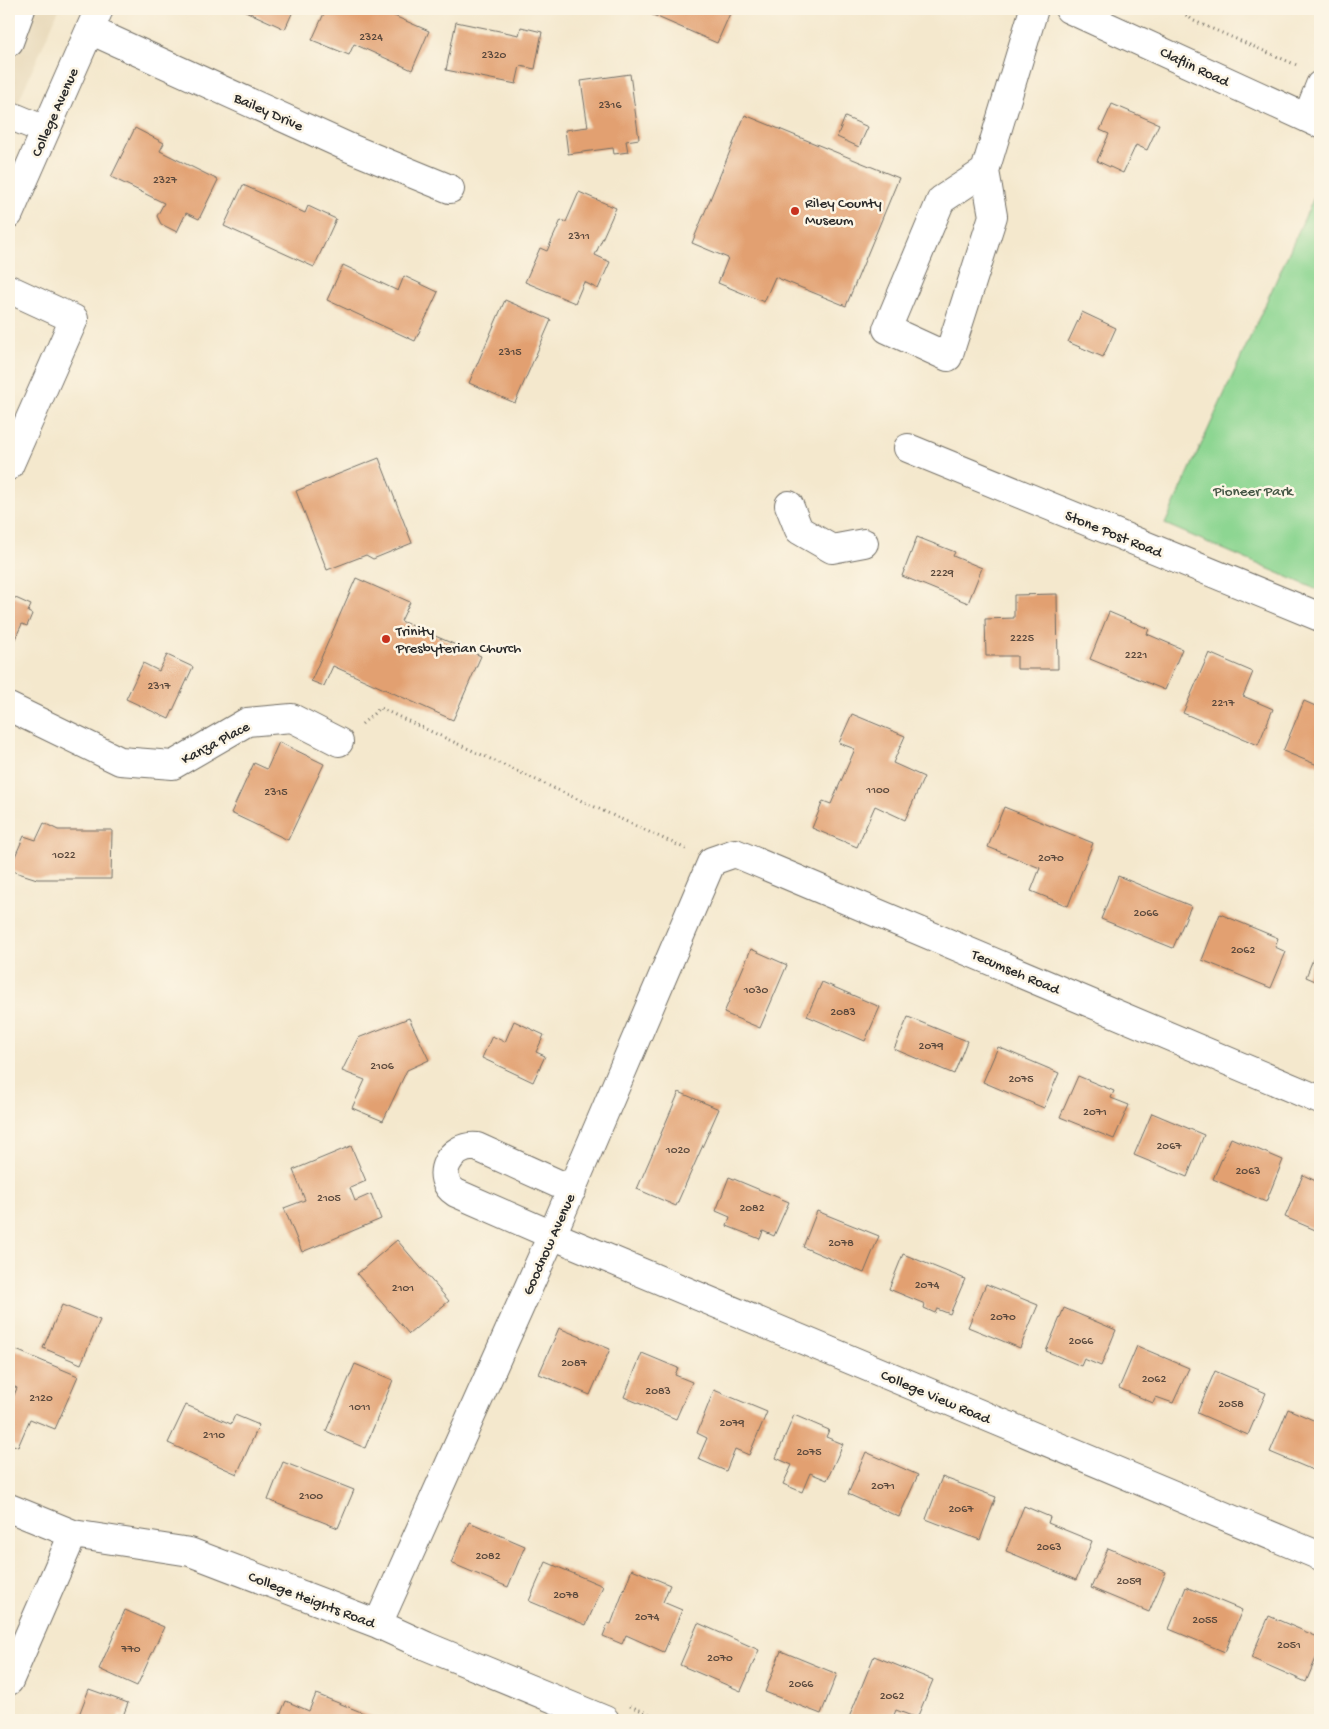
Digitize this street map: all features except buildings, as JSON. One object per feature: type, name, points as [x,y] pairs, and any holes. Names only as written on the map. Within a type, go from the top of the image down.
[{"type":"street","points":[[9,42],[22,9]]},
{"type":"street","points":[[985,171],[942,200],[887,329],[948,357],[993,216],[985,171],[1034,9]]},
{"type":"street","name":"Claflin Road","points":[[1069,9],[1314,121]]},
{"type":"street","name":"College Avenue","points":[[9,214],[95,19]]},
{"type":"street","name":"Bailey Drive","points":[[95,19],[350,148],[450,189]]},
{"type":"street","points":[[1311,76],[1314,121]]},
{"type":"street","points":[[9,115],[45,130]]},
{"type":"street","points":[[9,289],[74,319],[9,466]]},
{"type":"street","name":"Stone Post Road","points":[[908,448],[1320,617]]},
{"type":"street","points":[[789,505],[799,530],[832,549],[864,543]]},
{"type":"street","name":"Kanza Place","points":[[9,707],[120,761],[173,765],[247,722],[292,718],[339,742]]},
{"type":"street","name":"Tecumseh Road","points":[[712,861],[735,853],[1320,1100]]},
{"type":"street","name":"Goodnow Avenue","points":[[378,1624],[572,1190],[712,861]]},
{"type":"street","name":"College View Road","points":[[572,1190],[478,1147],[460,1148],[452,1153],[448,1162],[445,1179],[448,1188],[552,1235],[1320,1556]]},
{"type":"street","name":"College Heights Road","points":[[9,1508],[73,1534],[190,1552],[378,1624],[426,1646],[605,1720]]},
{"type":"street","points":[[9,1681],[73,1534]]},
{"type":"path","points":[[1178,9],[1194,21],[1311,76]]},
{"type":"path","points":[[339,742],[380,708],[712,861]]},
{"type":"shaded area","points":[[9,9],[59,9],[9,123]]},
{"type":"green space","name":"Pioneer Park","points":[[1320,184],[1320,591],[1165,524]]},
{"type":"place","name":"Riley County Museum","points":[[795,211]]},
{"type":"place","name":"Trinity Presbyterian Church","points":[[386,639]]}]
